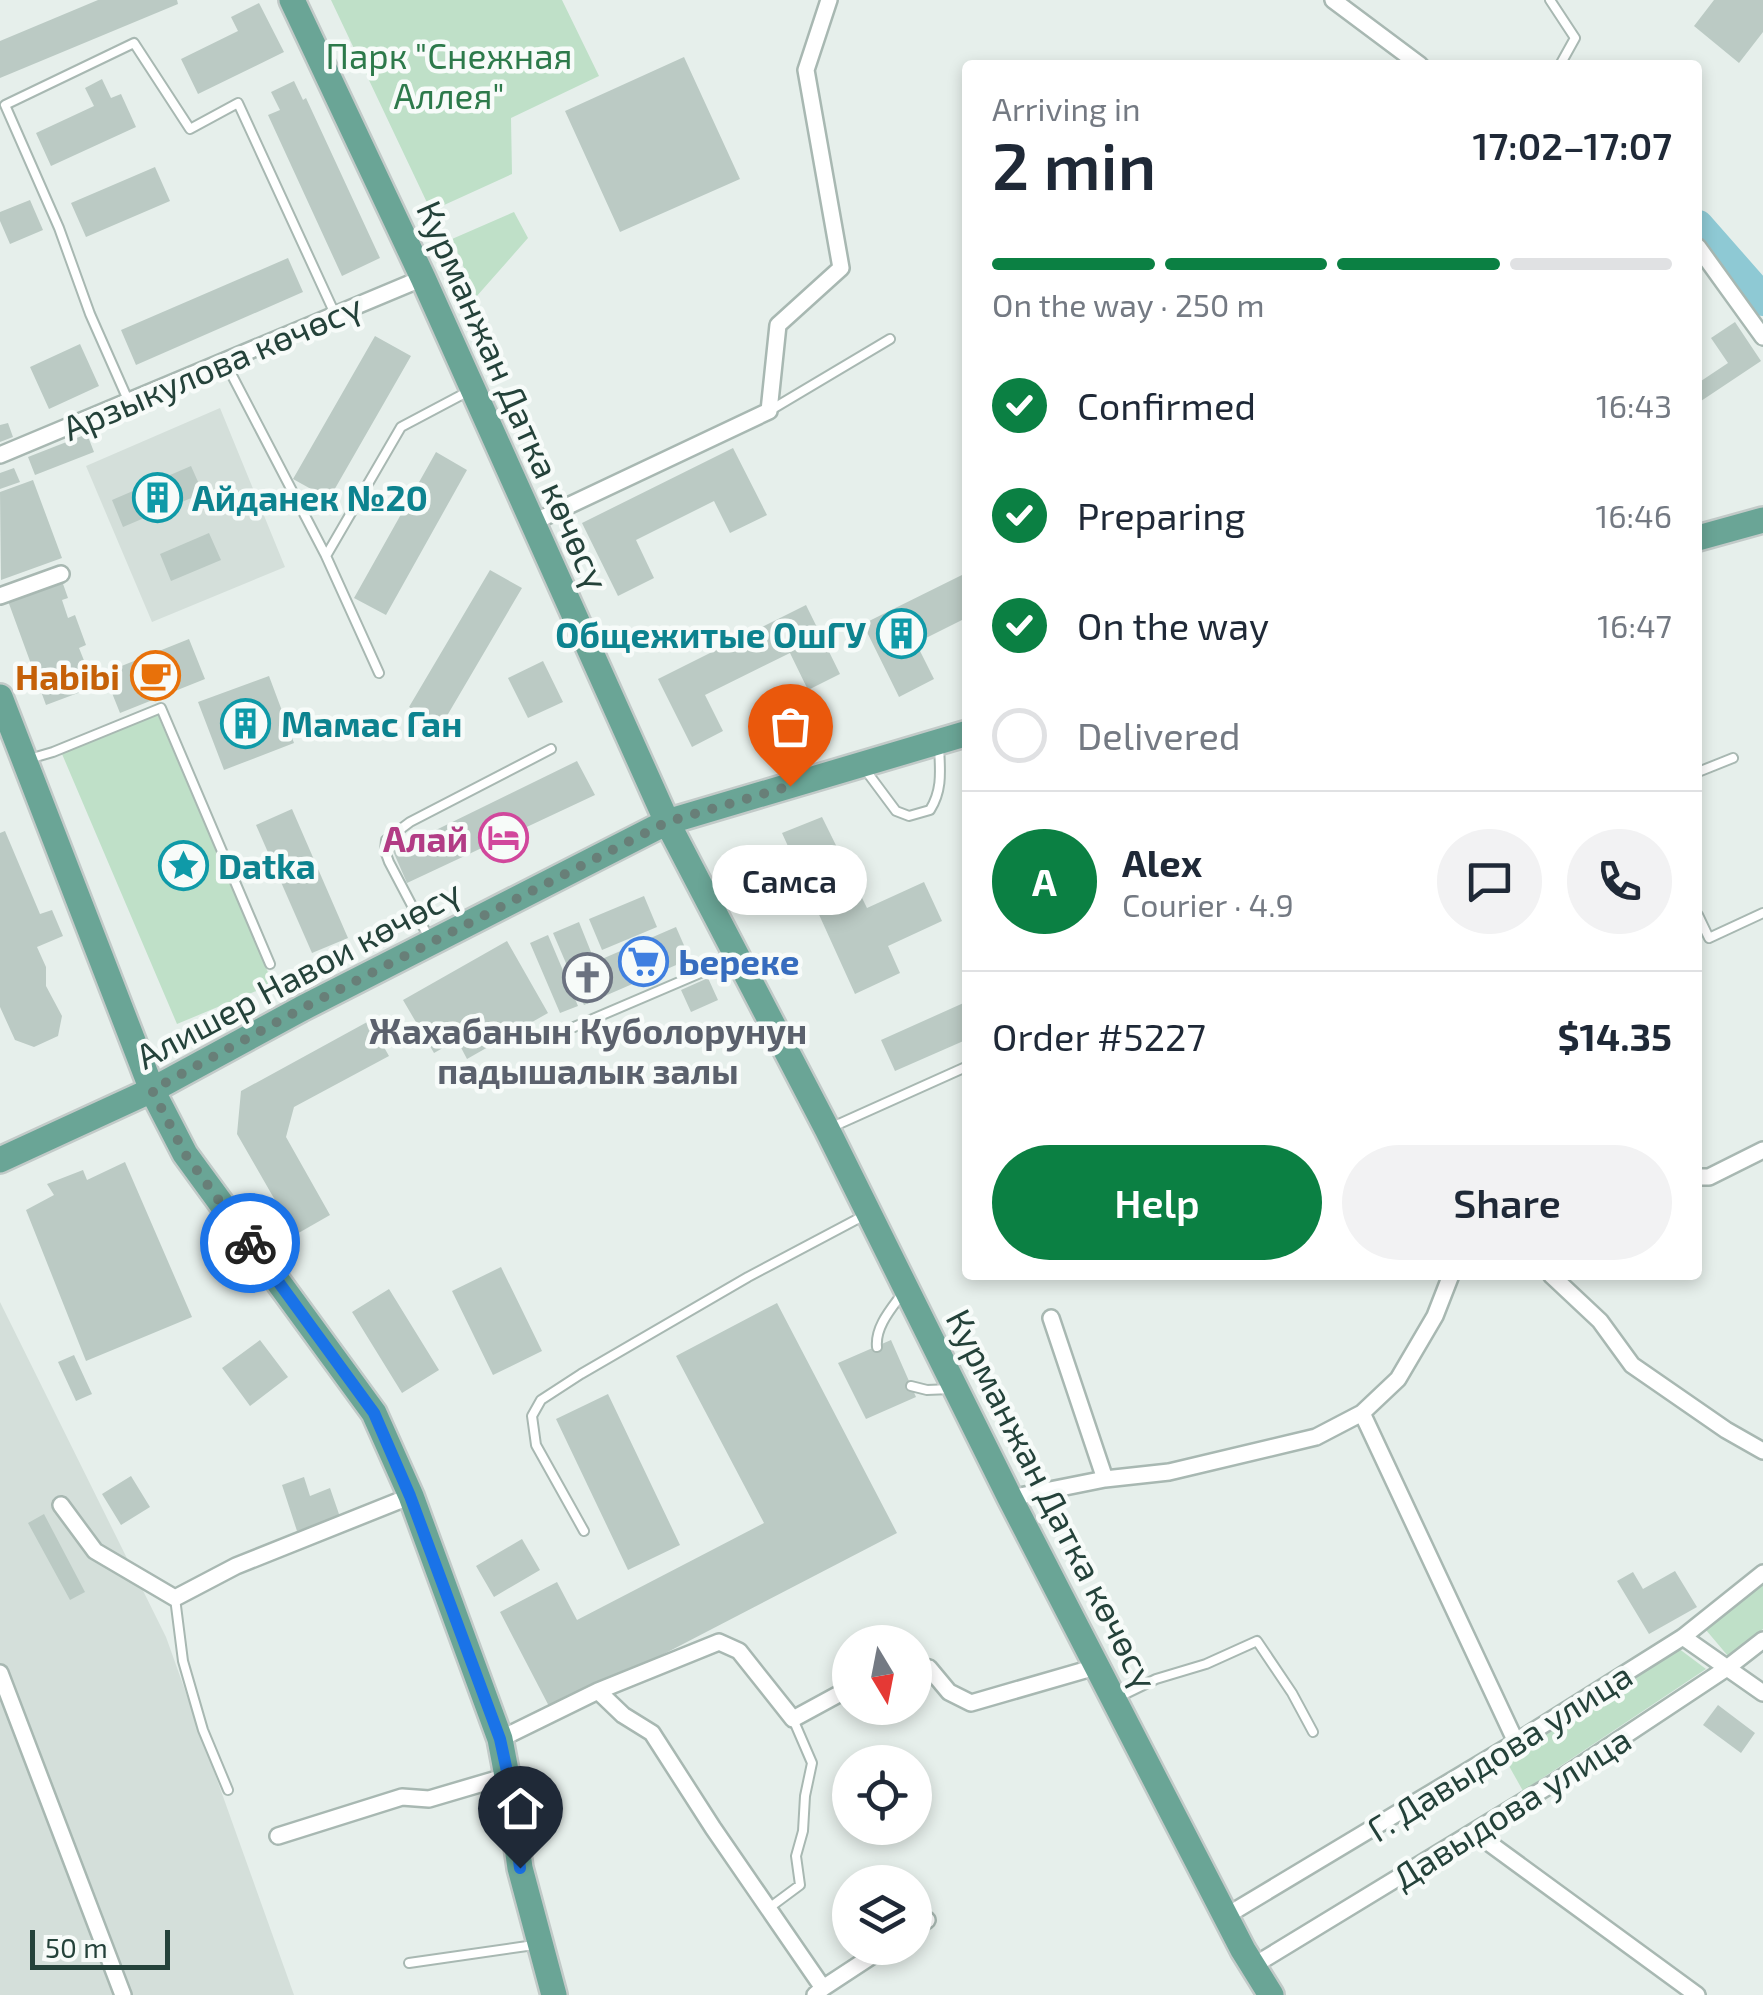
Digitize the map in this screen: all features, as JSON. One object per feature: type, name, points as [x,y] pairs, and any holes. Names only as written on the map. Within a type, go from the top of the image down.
[{"type":"main road","name":"Курманжан Датка көчөсү","points":[[292,0],[424,278],[667,822],[827,1129],[1010,1498],[1226,1916],[1271,1995]]},
{"type":"main road","points":[[1702,537],[1763,520]]},
{"type":"main road","points":[[0,697],[152,1090],[185,1154],[374,1413],[410,1496],[500,1739],[520,1868],[550,1994]]},
{"type":"main road","name":"Алишер Навои көчөсү","points":[[0,1160],[152,1090],[667,822],[962,736]]},
{"type":"street","points":[[534,522],[768,411],[778,325],[840,268],[806,70],[828,0]]},
{"type":"street","points":[[1333,0],[1413,60]]},
{"type":"street","points":[[1702,253],[1763,337]]},
{"type":"street","name":"Арзыкулова көчөсү","points":[[0,455],[424,278]]},
{"type":"street","points":[[0,596],[60,574]]},
{"type":"street","points":[[1702,1177],[1763,1150]]},
{"type":"street","points":[[1010,1498],[1105,1479],[1169,1472],[1316,1436],[1362,1413],[1398,1379],[1435,1316],[1449,1280]]},
{"type":"street","points":[[1556,1280],[1600,1321],[1632,1365],[1763,1451]]},
{"type":"street","points":[[1050,1318],[1105,1479]]},
{"type":"street","points":[[1362,1413],[1516,1742]]},
{"type":"street","points":[[61,1505],[95,1551],[175,1598],[236,1566],[410,1496]]},
{"type":"street","name":"Г. Давыдова улица","points":[[1226,1916],[1516,1742],[1683,1636],[1763,1573]]},
{"type":"street","points":[[1683,1636],[1763,1693]]},
{"type":"street","name":"Давыдова улица","points":[[1253,1966],[1552,1784],[1763,1640]]},
{"type":"street","points":[[500,1739],[598,1691],[719,1642],[740,1651],[793,1719],[832,1698]]},
{"type":"street","points":[[932,1672],[948,1692],[971,1703],[1099,1666]]},
{"type":"street","points":[[0,1673],[122,1995]]},
{"type":"street","points":[[598,1691],[623,1715],[652,1732],[819,1991],[858,1965]]},
{"type":"street","points":[[278,1836],[402,1797],[429,1799],[508,1776]]},
{"type":"street","points":[[1474,1832],[1696,1995]]},
{"type":"lane","points":[[1550,0],[1575,38],[1563,60]]},
{"type":"lane","points":[[128,400],[5,106],[134,43],[190,128],[238,103],[336,314]]},
{"type":"lane","points":[[768,411],[890,338]]},
{"type":"lane","points":[[224,360],[326,556],[379,673]]},
{"type":"lane","points":[[326,556],[401,427],[474,389]]},
{"type":"lane","points":[[24,760],[161,708],[270,964]]},
{"type":"lane","points":[[862,764],[896,812],[909,816],[930,810],[938,798],[939,742]]},
{"type":"lane","points":[[431,942],[384,852],[386,840],[410,822],[552,749]]},
{"type":"lane","points":[[1702,770],[1733,758]]},
{"type":"lane","points":[[1702,923],[1709,938],[1763,913]]},
{"type":"lane","points":[[574,1026],[738,957]]},
{"type":"lane","points":[[827,1129],[962,1069]]},
{"type":"lane","points":[[584,1530],[536,1445],[532,1416],[541,1400],[748,1277],[868,1213]]},
{"type":"lane","points":[[877,1347],[876,1337],[906,1289]]},
{"type":"lane","points":[[911,1386],[956,1389]]},
{"type":"lane","points":[[175,1598],[183,1662],[203,1730],[228,1790]]},
{"type":"lane","points":[[1116,1698],[1256,1641],[1313,1732]]},
{"type":"lane","points":[[769,1909],[800,1885],[796,1856],[812,1763],[793,1719]]},
{"type":"lane","points":[[409,1963],[540,1944]]},
{"type":"shaded area","points":[[220,408],[285,567],[152,622],[86,466]]},
{"type":"shaded area","points":[[0,1302],[166,1637],[294,1995],[0,1995]]},
{"type":"green space","name":"Парк \"Снежная Аллея\"","points":[[331,0],[562,0],[599,76],[511,118],[512,174],[431,211]]},
{"type":"green space","points":[[514,212],[528,238],[476,297],[452,239]]},
{"type":"green space","points":[[157,713],[273,984],[177,1024],[62,754]]},
{"type":"green space","points":[[1763,1583],[1763,1629],[1728,1656],[1706,1630]]},
{"type":"green space","points":[[1678,1648],[1706,1669],[1523,1791],[1504,1757]]},
{"type":"building","points":[[98,0],[177,0],[178,4],[0,78],[0,41]]},
{"type":"building","points":[[1714,0],[1763,0],[1763,32],[1739,63],[1694,26]]},
{"type":"building","points":[[259,3],[284,52],[198,94],[181,59],[238,31],[231,17]]},
{"type":"building","points":[[684,57],[740,179],[620,232],[565,111]]},
{"type":"building","points":[[102,79],[111,98],[121,94],[136,127],[51,166],[36,133],[94,106],[85,88]]},
{"type":"building","points":[[294,81],[303,100],[306,98],[380,258],[342,276],[268,115],[280,110],[271,92]]},
{"type":"building","points":[[155,167],[170,201],[86,237],[71,203]]},
{"type":"building","points":[[30,200],[43,230],[10,244],[0,212]]},
{"type":"building","points":[[288,258],[303,292],[136,365],[121,330]]},
{"type":"building","points":[[1735,322],[1761,361],[1702,400],[1702,380],[1728,363],[1711,338]]},
{"type":"building","points":[[375,336],[411,356],[329,499],[293,479]]},
{"type":"building","points":[[80,344],[99,386],[49,409],[30,367]]},
{"type":"building","points":[[8,423],[13,437],[0,442],[0,425]]},
{"type":"building","points":[[87,434],[94,452],[35,475],[28,457]]},
{"type":"building","points":[[733,448],[767,515],[730,533],[714,501],[636,540],[654,578],[618,596],[582,523]]},
{"type":"building","points":[[436,452],[467,470],[386,615],[354,598]]},
{"type":"building","name":"Айданек №20","points":[[191,466],[203,493],[123,527],[112,500]]},
{"type":"building","points":[[14,468],[20,482],[0,489],[0,473]]},
{"type":"building","points":[[33,480],[62,558],[1,580],[0,492]]},
{"type":"building","points":[[209,533],[221,560],[171,581],[160,554]]},
{"type":"building","points":[[490,570],[522,588],[441,726],[409,707]]},
{"type":"building","name":"Общежитые ОшГУ","points":[[962,575],[962,620],[916,643],[934,679],[899,697],[863,624]]},
{"type":"building","points":[[62,581],[68,598],[62,600],[68,618],[75,615],[86,645],[79,648],[85,663],[94,664],[102,684],[46,705],[8,601]]},
{"type":"building","points":[[806,605],[840,674],[808,690],[790,653],[705,695],[723,731],[692,747],[658,679]]},
{"type":"building","name":"Habibi","points":[[189,639],[205,679],[120,713],[104,673]]},
{"type":"building","points":[[543,661],[563,702],[528,718],[508,678]]},
{"type":"building","name":"Мамас Ган","points":[[269,676],[294,743],[224,770],[198,702]]},
{"type":"building","points":[[577,761],[595,795],[407,883],[393,851]]},
{"type":"building","points":[[292,809],[348,938],[312,953],[256,825]]},
{"type":"building","points":[[822,817],[867,908],[924,882],[942,921],[888,946],[900,973],[855,994],[782,833]]},
{"type":"building","points":[[5,831],[40,914],[52,910],[63,936],[37,947],[46,967],[46,986],[62,1016],[58,1036],[34,1047],[15,1040],[0,1007],[0,833]]},
{"type":"building","points":[[644,896],[657,927],[602,950],[589,919]]},
{"type":"building","points":[[579,922],[595,962],[676,927],[690,959],[584,1005],[553,933]]},
{"type":"building","points":[[548,935],[578,1006],[560,1013],[530,943]]},
{"type":"building","points":[[507,941],[548,1013],[467,1059],[457,1040],[434,1053],[403,1000]]},
{"type":"building","points":[[708,978],[718,1000],[691,1012],[681,990]]},
{"type":"building","points":[[962,1004],[962,1042],[895,1071],[881,1040]]},
{"type":"building","points":[[369,1021],[389,1056],[294,1107],[286,1137],[330,1215],[295,1235],[237,1134],[241,1091]]},
{"type":"building","points":[[125,1162],[192,1317],[86,1361],[26,1210],[54,1195],[47,1184],[83,1170],[87,1180]]},
{"type":"building","points":[[501,1267],[542,1351],[493,1375],[452,1291]]},
{"type":"building","points":[[389,1289],[439,1370],[402,1393],[352,1312]]},
{"type":"building","points":[[777,1303],[897,1533],[552,1712],[500,1612],[557,1582],[577,1620],[764,1523],[676,1356]]},
{"type":"building","points":[[260,1340],[288,1377],[250,1406],[222,1368]]},
{"type":"building","points":[[891,1340],[916,1397],[866,1419],[838,1363]]},
{"type":"building","points":[[74,1355],[92,1394],[76,1401],[58,1362]]},
{"type":"building","points":[[608,1394],[680,1545],[628,1570],[556,1419]]},
{"type":"building","points":[[131,1476],[150,1507],[121,1525],[102,1494]]},
{"type":"building","points":[[304,1477],[310,1496],[330,1488],[340,1517],[297,1531],[282,1485]]},
{"type":"building","points":[[44,1514],[85,1592],[70,1600],[28,1523]]},
{"type":"building","points":[[522,1539],[540,1570],[494,1597],[476,1566]]},
{"type":"building","points":[[1675,1571],[1697,1607],[1649,1634],[1617,1581],[1633,1572],[1643,1589]]},
{"type":"building","points":[[1718,1705],[1755,1733],[1741,1753],[1703,1725]]},
{"type":"waterway","points":[[1702,231],[1763,300]]},
{"type":"way so far","points":[[250,1243],[185,1154],[152,1090],[301,1009],[667,822],[790,786]]},
{"type":"place","name":"Айданек №20","points":[[157,497]]},
{"type":"place","name":"Общежитые ОшГУ","points":[[901,634]]},
{"type":"place","name":"Habibi","points":[[155,676]]},
{"type":"place","name":"Мамас Ган","points":[[246,723]]},
{"type":"place","name":"Самса","points":[[790,786]]},
{"type":"place","name":"Алай","points":[[503,838]]},
{"type":"place","name":"Datka","points":[[183,865]]},
{"type":"place","name":"Ьереке","points":[[643,961]]},
{"type":"place","name":"Жахабанын Куболорунун падышалык залы","points":[[588,978]]},
{"type":"route","points":[[250,1243],[374,1413],[410,1496],[500,1739],[520,1868]]}]
